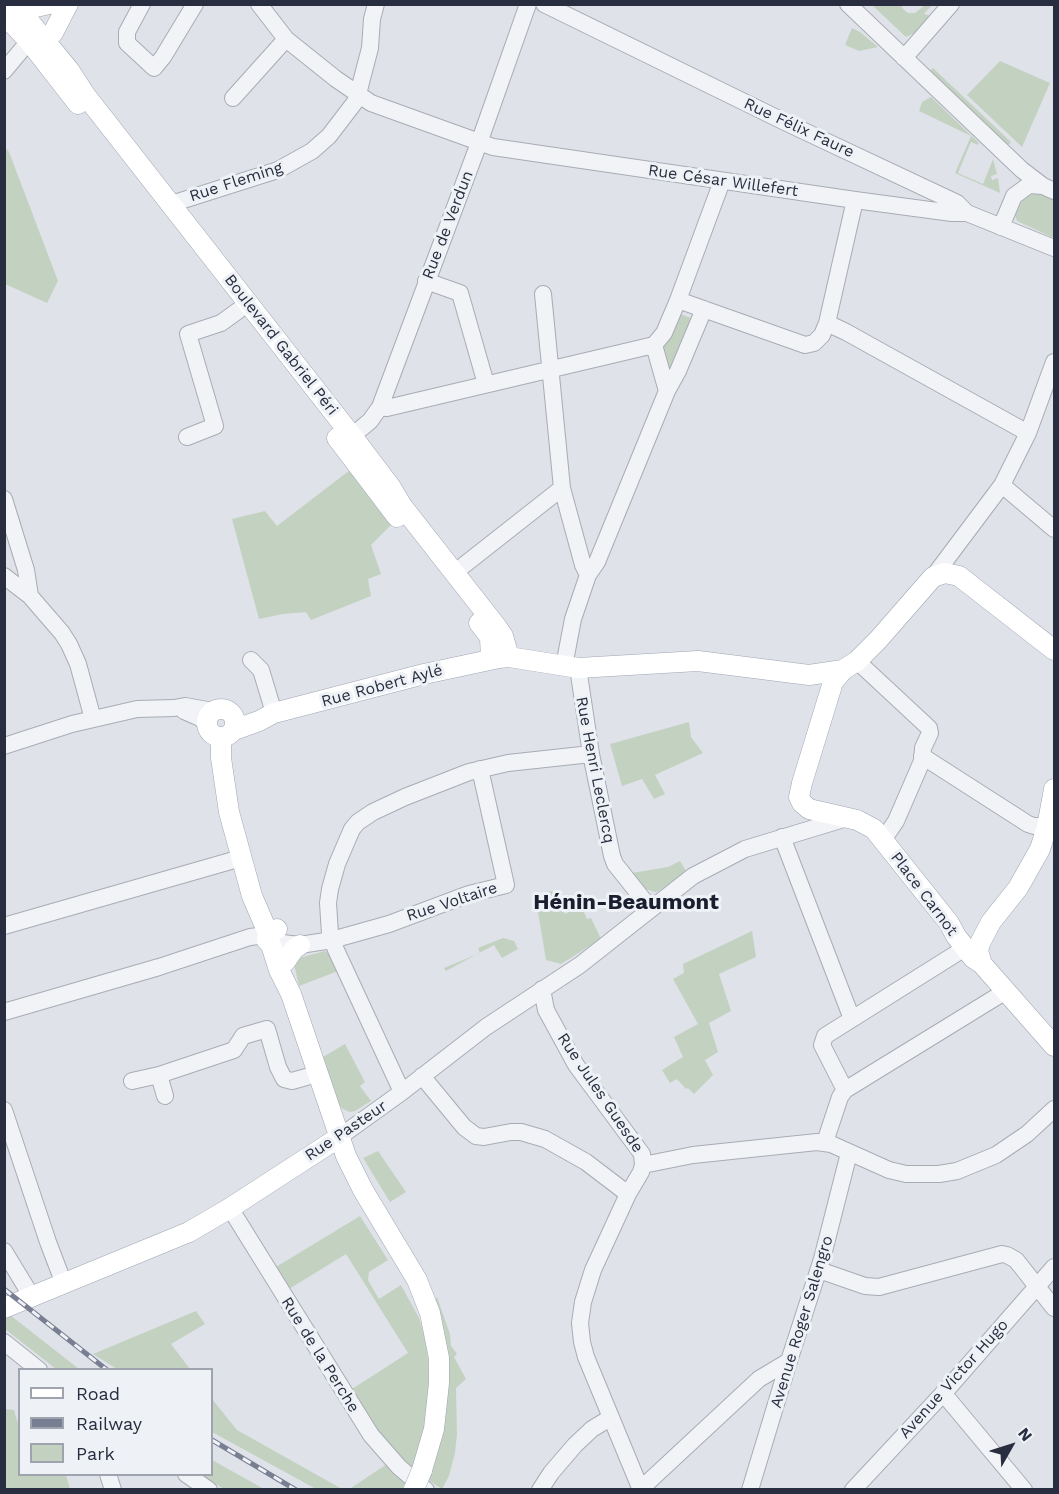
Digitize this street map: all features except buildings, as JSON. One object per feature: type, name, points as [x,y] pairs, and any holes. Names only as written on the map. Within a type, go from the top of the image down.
[{"type":"main road","points":[[17,4],[36,7],[49,4]]},
{"type":"main road","points":[[17,4],[36,37]]},
{"type":"main road","points":[[36,37],[55,4]]},
{"type":"main road","points":[[4,15],[36,37],[53,33],[68,4]]},
{"type":"main road","name":"Boulevard Gabriel Péri","points":[[36,37],[69,70],[86,96],[171,204],[487,633],[500,658]]},
{"type":"main road","name":"Boulevard Gabriel Péri","points":[[36,37],[239,310],[345,438],[390,486],[402,506],[503,636],[500,658]]},
{"type":"main road","points":[[827,700],[833,682],[878,640],[933,577],[945,573],[959,576],[1054,650]]},
{"type":"main road","points":[[500,658],[571,667],[698,662],[809,675],[850,666]]},
{"type":"main road","name":"Rue Robert Aylé","points":[[221,723],[257,710],[274,713],[424,674],[500,658]]},
{"type":"main road","points":[[809,675],[820,684],[827,700]]},
{"type":"main road","name":"Place Carnot","points":[[827,700],[800,797],[802,803],[809,809],[866,823],[874,829],[949,923],[973,958],[982,964],[1054,1046]]},
{"type":"main road","points":[[221,723],[221,758],[226,795],[241,858],[250,884],[259,893],[288,941],[279,970],[291,994],[338,1137],[363,1190],[413,1272],[430,1313],[439,1358],[439,1383],[434,1429],[417,1489]]},
{"type":"main road","points":[[982,964],[979,946],[991,922],[1018,888],[1051,826],[1054,789]]},
{"type":"main road","points":[[949,923],[961,930],[967,930],[979,928],[991,922]]},
{"type":"main road","name":"Rue Pasteur","points":[[9,1307],[189,1232],[230,1208],[338,1137]]},
{"type":"street","points":[[142,4],[127,32],[127,43],[154,68],[195,4]]},
{"type":"street","name":"Rue César Willefert","points":[[259,4],[286,39],[358,94],[371,102],[479,143],[493,147],[855,200],[941,203],[952,213],[967,213],[1002,227]]},
{"type":"street","name":"Rue Fleming","points":[[171,204],[278,170],[298,161],[329,136],[348,112],[358,94],[376,4]]},
{"type":"street","name":"Rue de Verdun","points":[[345,438],[370,422],[380,406],[479,143],[528,4]]},
{"type":"street","name":"Rue Félix Faure","points":[[544,4],[776,118],[941,203]]},
{"type":"street","points":[[848,4],[1004,153],[1049,189]]},
{"type":"street","points":[[904,58],[951,4]]},
{"type":"street","points":[[4,70],[36,37]]},
{"type":"street","points":[[232,98],[286,39]]},
{"type":"street","points":[[1004,153],[1012,172],[1014,196],[1002,227],[1054,248]]},
{"type":"street","points":[[380,406],[387,408],[654,345],[664,333],[678,300],[722,181]]},
{"type":"street","points":[[1014,196],[1029,185],[1049,189]]},
{"type":"street","points":[[678,300],[805,345],[811,345],[818,341],[827,323],[855,200]]},
{"type":"street","points":[[426,281],[460,293],[486,384]]},
{"type":"street","points":[[543,294],[562,488],[583,566],[588,575]]},
{"type":"street","name":"Rue Henri Leclercq","points":[[650,909],[619,870],[612,856],[571,667],[573,619],[588,575],[597,561],[667,391],[678,371],[704,309]]},
{"type":"street","points":[[187,437],[215,426],[188,334],[221,323],[239,310]]},
{"type":"street","points":[[827,323],[1028,433]]},
{"type":"street","points":[[654,345],[667,391]]},
{"type":"street","points":[[933,577],[1002,485],[1028,433],[1054,362]]},
{"type":"street","points":[[1002,485],[1054,529]]},
{"type":"street","points":[[454,573],[562,488]]},
{"type":"street","points":[[4,499],[26,570],[30,596]]},
{"type":"street","points":[[957,547],[955,557],[959,576]]},
{"type":"street","points":[[4,576],[30,596],[69,644],[78,664],[93,719]]},
{"type":"street","points":[[251,660],[261,670],[274,713]]},
{"type":"street","points":[[850,666],[929,728],[930,733],[896,821],[883,840]]},
{"type":"street","name":"Rue Robert Aylé","points":[[4,746],[93,719],[137,709],[198,707],[221,723]]},
{"type":"street","points":[[4,1012],[159,967],[250,937],[288,941],[328,918],[330,889],[348,837],[358,822],[373,812],[405,796],[480,769],[513,762],[591,754]]},
{"type":"street","points":[[922,756],[1028,824],[1051,826]]},
{"type":"street","name":"Rue Voltaire","points":[[288,941],[389,924],[469,894],[506,885],[480,769]]},
{"type":"street","name":"Rue Pasteur","points":[[338,1137],[402,1092],[486,1027],[587,959],[707,867],[745,849],[847,818]]},
{"type":"street","points":[[783,837],[852,1019]]},
{"type":"street","points":[[4,926],[241,858]]},
{"type":"street","points":[[288,941],[402,1092]]},
{"type":"street","points":[[845,1090],[822,1041],[825,1036],[965,948]]},
{"type":"street","name":"Rue Jules Guesde","points":[[542,989],[546,1010],[576,1065],[638,1147],[642,1154],[643,1165]]},
{"type":"street","points":[[825,1142],[840,1096],[845,1090],[1006,991]]},
{"type":"street","points":[[132,1081],[159,1075],[234,1050],[243,1036],[267,1029],[278,1067],[284,1078],[292,1081],[317,1074]]},
{"type":"street","points":[[159,1075],[165,1096]]},
{"type":"street","points":[[422,1076],[464,1127],[476,1136],[484,1137],[510,1132],[545,1139],[578,1157],[628,1194]]},
{"type":"street","points":[[789,1361],[759,1379],[640,1488],[610,1418],[582,1342],[580,1313],[595,1263],[643,1165],[722,1152],[825,1142],[889,1170],[906,1174],[931,1174],[957,1170],[985,1160],[1010,1146],[1054,1109]]},
{"type":"street","points":[[4,1110],[64,1284]]},
{"type":"street","name":"Avenue Roger Salengro","points":[[750,1490],[819,1270],[849,1153]]},
{"type":"street","name":"Rue de la Perche","points":[[230,1208],[371,1435],[417,1489]]},
{"type":"street","points":[[4,1251],[32,1297]]},
{"type":"street","points":[[819,1270],[865,1286],[879,1287],[1002,1254],[1016,1260],[1054,1308]]},
{"type":"street","name":"Avenue Victor Hugo","points":[[853,1490],[943,1393],[1054,1267]]},
{"type":"street","points":[[4,1342],[36,1368]]},
{"type":"street","points":[[943,1393],[1024,1490]]},
{"type":"street","points":[[540,1490],[550,1473],[575,1445],[592,1429],[610,1418]]},
{"type":"street","points":[[189,1476],[209,1490]]},
{"type":"green space","points":[[872,5],[901,5],[908,13],[915,13],[925,5],[932,5],[924,14],[932,16],[917,32],[906,37]]},
{"type":"green space","points":[[852,28],[878,47],[859,51],[845,45]]},
{"type":"green space","points":[[1000,61],[1050,83],[1022,147],[967,95]]},
{"type":"green space","points":[[933,68],[1011,142],[1008,145],[949,89],[926,75]]},
{"type":"green space","points":[[931,97],[979,143],[978,145],[971,142],[958,173],[983,184],[993,159],[997,174],[991,176],[992,180],[998,178],[1000,193],[955,173],[971,136],[919,111],[922,102]]},
{"type":"green space","points":[[5,147],[9,152],[58,281],[47,303],[5,284]]},
{"type":"green space","points":[[1027,191],[1054,197],[1054,238],[1017,221],[1015,215]]},
{"type":"green space","points":[[677,313],[694,319],[672,370],[667,368],[663,347]]},
{"type":"green space","points":[[350,470],[393,523],[371,545],[381,574],[368,579],[371,596],[311,620],[306,612],[259,619],[232,519],[265,511],[277,526]]},
{"type":"green space","points":[[689,722],[691,737],[703,753],[655,775],[665,794],[654,799],[642,779],[622,786],[610,744]]},
{"type":"green space","points":[[680,861],[686,871],[656,892],[645,889],[632,873],[668,867]]},
{"type":"green space","points":[[552,891],[565,914],[581,906],[587,919],[591,918],[601,939],[561,964],[546,960],[535,894]]},
{"type":"green space","points":[[752,931],[756,957],[719,974],[731,1011],[709,1023],[718,1052],[705,1060],[713,1075],[694,1094],[677,1079],[670,1083],[662,1070],[683,1057],[674,1037],[698,1024],[673,979],[684,973],[683,964]]},
{"type":"green space","points":[[503,938],[514,941],[518,949],[502,958],[494,945],[480,953],[478,948]]},
{"type":"green space","points":[[325,951],[331,956],[338,971],[299,986],[294,964],[299,958]]},
{"type":"green space","points":[[477,954],[446,971],[444,968]]},
{"type":"green space","points":[[345,1044],[365,1082],[360,1086],[371,1101],[350,1112],[338,1104],[323,1057]]},
{"type":"green space","points":[[378,1151],[406,1192],[390,1202],[363,1158]]},
{"type":"green space","points":[[360,1216],[388,1260],[369,1272],[368,1280],[379,1299],[401,1285],[419,1318],[425,1338],[429,1394],[423,1437],[413,1469],[395,1452],[377,1429],[352,1389],[408,1353],[346,1254],[289,1289],[276,1267]]},
{"type":"green space","points":[[437,1297],[450,1334],[451,1346],[457,1354],[454,1357],[466,1379],[456,1388],[455,1453],[449,1476],[442,1489],[428,1480],[443,1428],[434,1300]]},
{"type":"green space","points":[[196,1311],[205,1324],[171,1344],[189,1368],[115,1368],[93,1354]]},
{"type":"green space","points":[[10,1315],[78,1368],[55,1368],[5,1329],[4,1319]]},
{"type":"green space","points":[[213,1400],[237,1430],[342,1489],[316,1489],[213,1433]]},
{"type":"green space","points":[[4,1409],[14,1410],[18,1424],[18,1476],[66,1476],[70,1489],[5,1489]]},
{"type":"green space","points":[[213,1461],[264,1489],[224,1489],[203,1476],[213,1476]]},
{"type":"green space","points":[[387,1464],[407,1483],[404,1489],[348,1490]]},
{"type":"railway","points":[[4,1289],[104,1368]]},
{"type":"railway","points":[[213,1441],[296,1490]]},
{"type":"district","name":"Hénin-Beaumont","points":[[626,903]]}]
